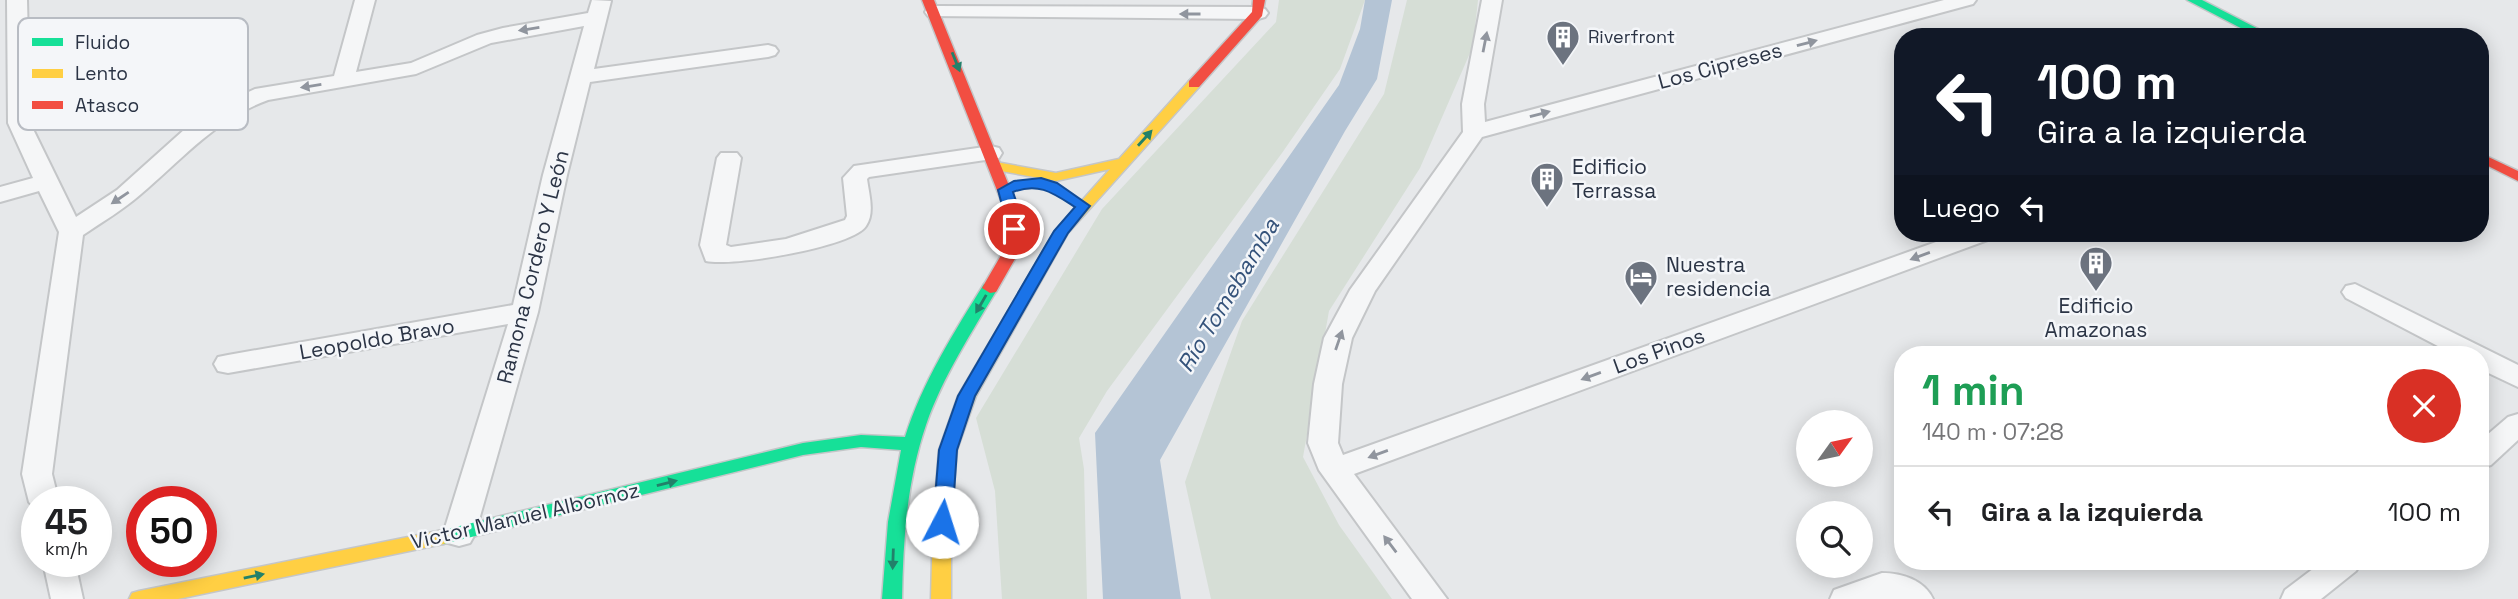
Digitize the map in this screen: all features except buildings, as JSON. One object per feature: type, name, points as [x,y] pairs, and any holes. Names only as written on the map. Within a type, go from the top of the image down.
[{"type":"main road","points":[[2186,3],[2225,28]]},
{"type":"main road","points":[[2186,3],[2246,28]]},
{"type":"main road","points":[[892,599],[893,550],[911,443],[940,375],[1015,245],[1013,213],[1006,190],[932,6]]},
{"type":"main road","points":[[942,599],[942,522],[948,450],[967,396],[1062,231],[1073,198],[1124,162],[1258,6]]},
{"type":"main road","points":[[2489,146],[2518,160]]},
{"type":"main road","points":[[994,160],[1056,177],[1124,162]]},
{"type":"main road","points":[[2489,162],[2518,177]]},
{"type":"main road","points":[[1006,190],[1019,184],[1041,182],[1073,198]]},
{"type":"main road","name":"Victor Manuel Albornoz","points":[[139,599],[459,534],[803,449],[861,441],[911,443]]},
{"type":"street","points":[[16,0],[9,125],[47,181],[71,232],[37,474],[40,486]]},
{"type":"street","points":[[343,81],[365,0]]},
{"type":"street","points":[[1431,599],[1334,470],[1322,443],[1328,384],[1338,338],[1363,290],[1474,132],[1473,104],[1492,0]]},
{"type":"street","name":"Los Cipreses","points":[[1474,132],[1966,0]]},
{"type":"street","points":[[932,6],[1258,6]]},
{"type":"street","points":[[248,99],[416,68],[484,39],[599,9]]},
{"type":"street","name":"Ramona Cordero Y León","points":[[459,534],[525,312],[555,176],[599,9]]},
{"type":"street","points":[[582,77],[768,51]]},
{"type":"street","points":[[71,232],[132,190],[196,130]]},
{"type":"street","points":[[729,158],[713,245],[715,255],[733,256],[833,235],[855,225],[859,216],[855,178],[862,171],[994,160]]},
{"type":"street","points":[[0,195],[47,181]]},
{"type":"street","name":"Los Pinos","points":[[1334,470],[1959,242]]},
{"type":"street","points":[[2355,292],[2459,346]]},
{"type":"street","name":"Leopoldo Bravo","points":[[228,365],[525,312]]},
{"type":"street","points":[[2489,362],[2518,377]]},
{"type":"street","points":[[2297,599],[2331,570]]},
{"type":"street","points":[[62,577],[67,599]]},
{"type":"street","points":[[1846,599],[1868,587],[1888,584],[1909,592],[1917,599]]},
{"type":"shaded area","points":[[1279,0],[1365,0],[1340,69],[1282,153],[1107,391],[1079,438],[1084,469],[1087,599],[1002,599],[995,491],[976,418],[1102,209],[1276,22]]},
{"type":"shaded area","points":[[1407,0],[1478,0],[1473,46],[1420,168],[1329,311],[1303,457],[1339,525],[1392,599],[1211,599],[1185,482],[1242,321],[1384,94]]},
{"type":"water","name":"Río Tomebamba","points":[[1365,0],[1392,0],[1377,79],[1160,460],[1181,599],[1103,599],[1095,433],[1339,85],[1360,29]]},
{"type":"traffic: fast","points":[[2193,0],[2250,28]]},
{"type":"traffic: fast","points":[[892,599],[900,502],[906,464],[917,425],[945,364],[990,288]]},
{"type":"traffic: fast","points":[[443,537],[803,449],[861,441],[911,444]]},
{"type":"traffic: slow","points":[[941,599],[942,522],[948,450],[967,396],[1062,231],[1194,84]]},
{"type":"traffic: slow","points":[[996,166],[1056,177],[1124,162]]},
{"type":"traffic: slow","points":[[139,599],[443,537]]},
{"type":"traffic: jam","points":[[928,0],[1013,213],[1015,245],[990,288]]},
{"type":"traffic: jam","points":[[1194,84],[1258,13],[1259,0]]},
{"type":"traffic: jam","points":[[2489,162],[2518,177]]},
{"type":"place","name":"Riverfront","points":[[1563,67]]},
{"type":"place","name":"Edificio Terrassa","points":[[1547,209]]},
{"type":"place","name":"Edificio Amazonas","points":[[2096,293]]},
{"type":"place","name":"Nuestra residencia","points":[[1641,307]]},
{"type":"route","points":[[942,522],[948,450],[967,396],[1062,231],[1083,206],[1063,191],[1041,182],[1019,184],[1006,190],[1013,213],[1014,229]]}]
